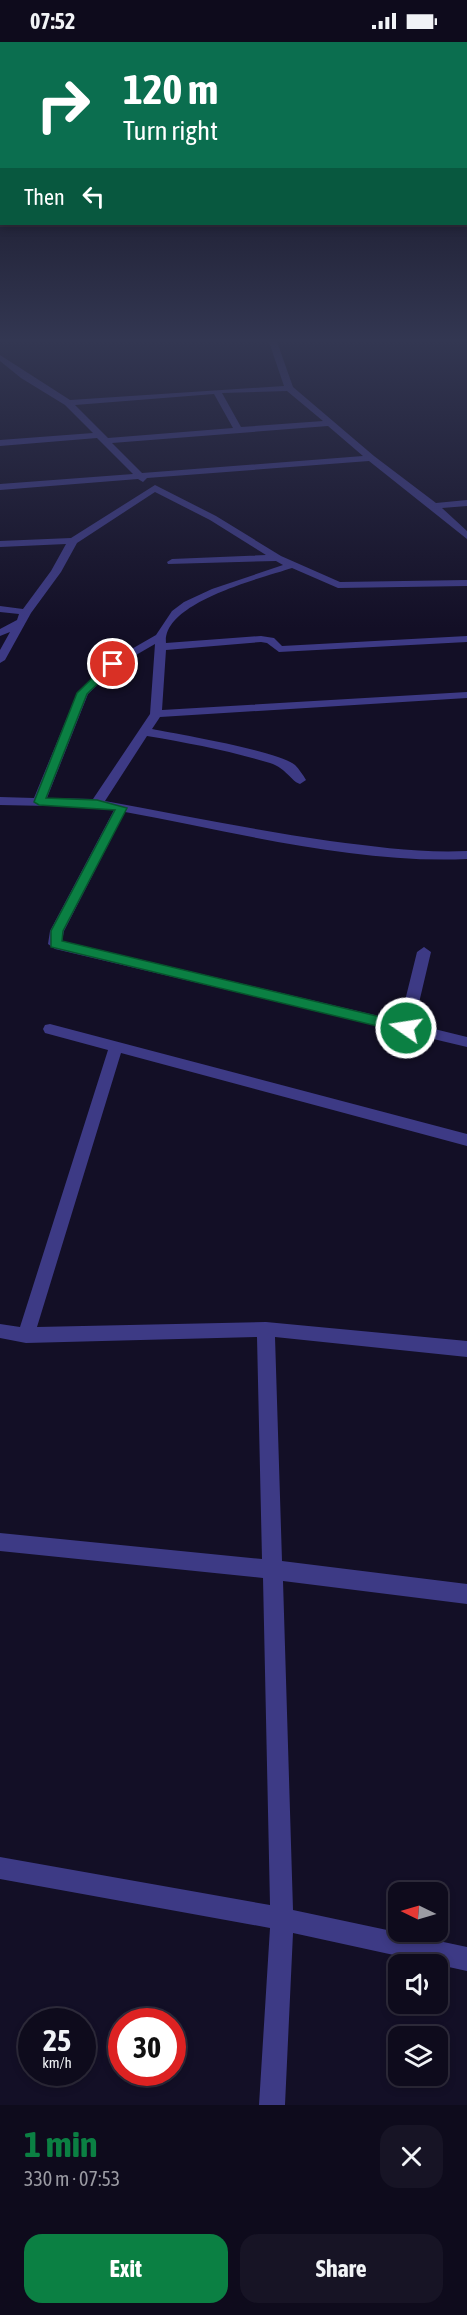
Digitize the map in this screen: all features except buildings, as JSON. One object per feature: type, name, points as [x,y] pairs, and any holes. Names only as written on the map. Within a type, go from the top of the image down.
[{"type":"street","points":[[99,435],[155,488],[213,518],[277,558],[338,585],[467,583]]},
{"type":"street","points":[[0,443],[148,435]]},
{"type":"street","points":[[345,435],[465,532]]},
{"type":"street","points":[[0,487],[371,458]]},
{"type":"street","points":[[0,660],[24,617],[56,572],[73,541],[155,488]]},
{"type":"street","points":[[434,506],[467,503]]},
{"type":"street","points":[[0,544],[73,541]]},
{"type":"street","points":[[172,562],[277,558]]},
{"type":"street","points":[[97,803],[156,714],[160,642],[179,610],[188,604],[292,565]]},
{"type":"street","points":[[0,609],[24,617]]},
{"type":"street","points":[[0,633],[24,617]]},
{"type":"street","points":[[39,802],[82,693],[113,664],[160,642],[261,639],[270,640],[279,649],[467,639]]},
{"type":"street","points":[[156,714],[467,695]]},
{"type":"street","points":[[146,732],[276,761],[290,767],[300,780]]},
{"type":"street","points":[[0,801],[97,803],[296,840],[389,854],[424,857],[467,855]]},
{"type":"street","points":[[121,808],[57,931],[55,944],[467,1042]]},
{"type":"street","points":[[406,1028],[424,952]]},
{"type":"street","points":[[50,1029],[467,1140]]},
{"type":"street","points":[[26,1335],[116,1047]]},
{"type":"street","points":[[267,1329],[282,1919],[272,2105]]},
{"type":"street","points":[[0,1331],[26,1335],[267,1329],[467,1349]]},
{"type":"street","points":[[0,1542],[274,1570],[467,1594]]},
{"type":"street","points":[[0,1868],[282,1919],[467,1959]]},
{"type":"route","points":[[113,664],[82,693],[39,802],[97,803],[121,808],[67,910],[57,931],[55,944],[406,1028]]}]
